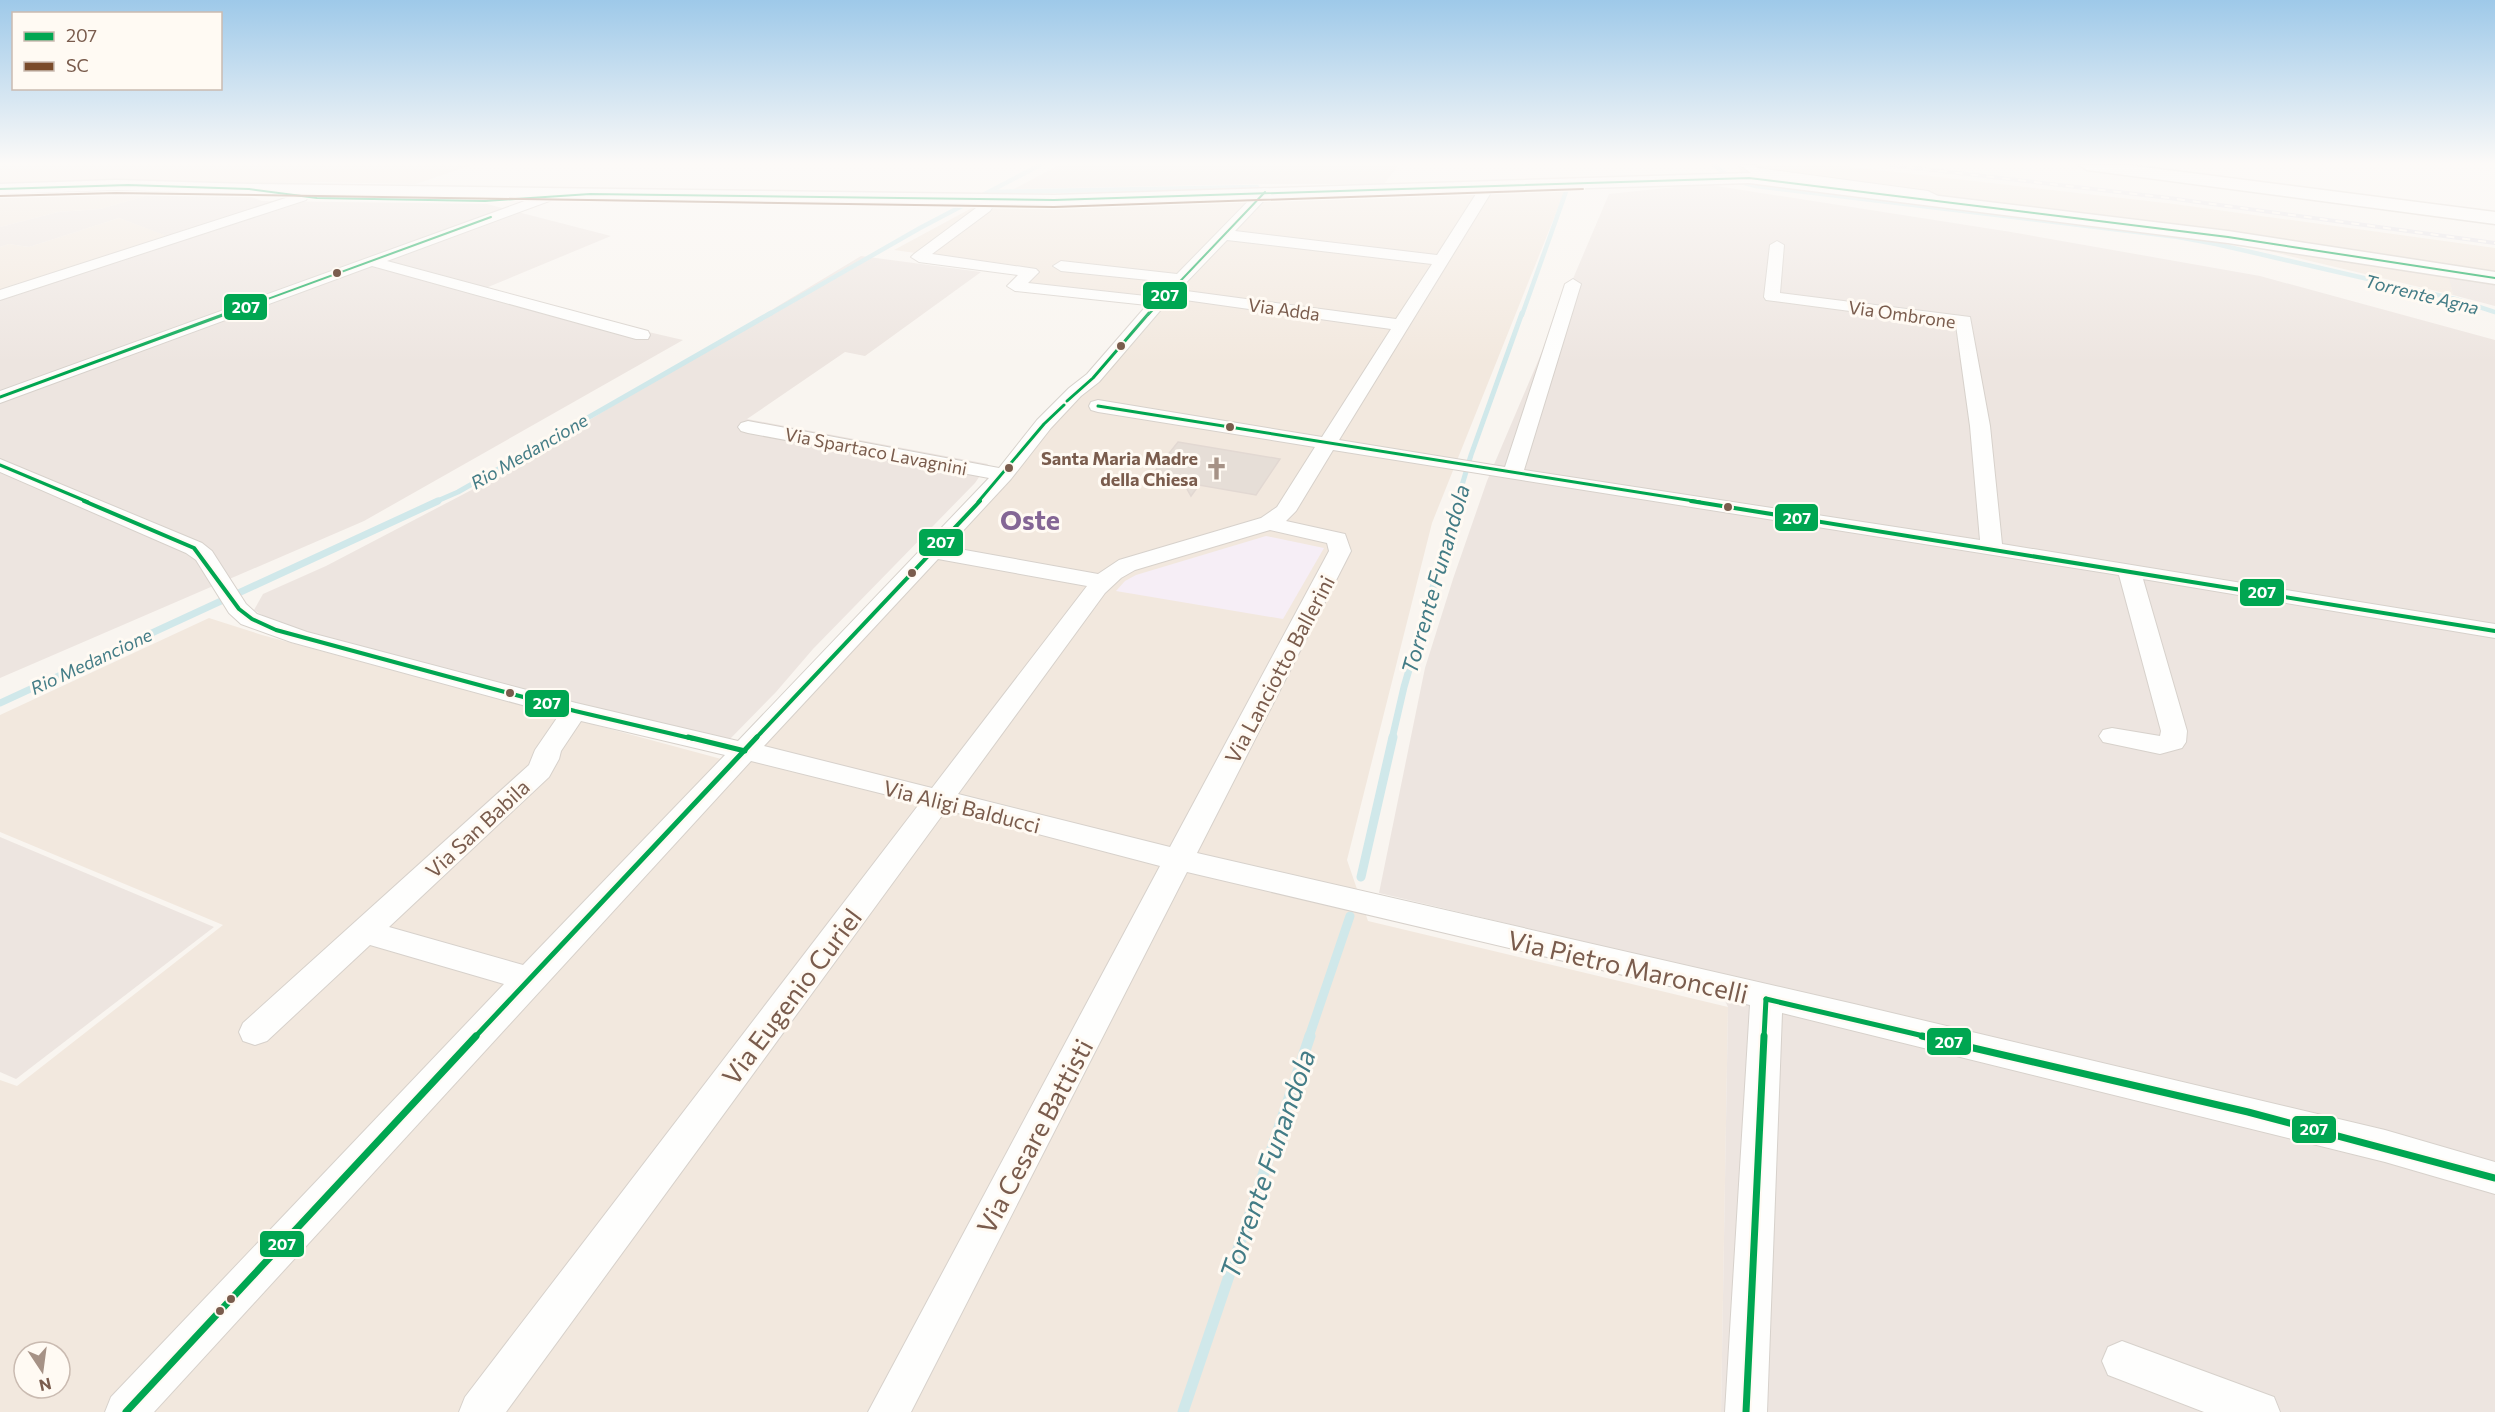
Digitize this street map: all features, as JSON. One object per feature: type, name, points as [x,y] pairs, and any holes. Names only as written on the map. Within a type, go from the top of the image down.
[{"type":"street","points":[[3,292],[193,231]]},
{"type":"street","points":[[0,397],[451,231]]},
{"type":"street","name":"Via Adda","points":[[952,231],[919,257],[1031,272],[1015,286],[1163,298],[1401,325]]},
{"type":"street","points":[[126,1412],[1025,450],[1078,406],[1108,361],[1163,298],[1228,231]]},
{"type":"street","points":[[1269,523],[1278,518],[1290,504],[1459,231]]},
{"type":"street","points":[[2179,231],[2495,278]]},
{"type":"street","points":[[1224,235],[1275,239],[1440,260]]},
{"type":"street","name":"Via Ombrone","points":[[1777,245],[1772,297],[1964,321],[1980,426],[1992,549]]},
{"type":"street","points":[[371,261],[642,335]]},
{"type":"street","points":[[1061,266],[1181,279]]},
{"type":"street","points":[[1507,473],[1573,284]]},
{"type":"street","points":[[1078,406],[1327,443],[2129,570],[2495,631]]},
{"type":"street","name":"Via Spartaco Lavagnini","points":[[748,427],[1004,475]]},
{"type":"street","name":"Via Aligi Balducci","points":[[0,465],[194,548],[204,556],[231,599],[249,619],[299,637],[575,711],[745,751],[1179,860]]},
{"type":"street","name":"Via Eugenio Curiel","points":[[480,1412],[1103,582],[1127,565],[1269,523]]},
{"type":"street","name":"Via Lanciotto Ballerini","points":[[1179,860],[1340,551],[1337,539],[1269,523]]},
{"type":"street","points":[[932,551],[1103,582]]},
{"type":"street","points":[[2112,736],[2160,745],[2173,742],[2174,731],[2129,570]]},
{"type":"street","name":"Via San Babila","points":[[255,1032],[539,771],[548,750],[575,711]]},
{"type":"street","name":"Via Pietro Maroncelli","points":[[1179,860],[1766,999],[1854,1017],[2261,1115],[2385,1146],[2495,1178]]},
{"type":"street","name":"Via Cesare Battisti","points":[[890,1412],[1179,860]]},
{"type":"street","points":[[364,932],[529,979]]},
{"type":"street","points":[[1746,1412],[1766,999]]},
{"type":"street","points":[[2122,1361],[2259,1412]]},
{"type":"shaded area","points":[[0,231],[79,231],[29,247],[9,244],[0,247]]},
{"type":"shaded area","points":[[79,231],[154,231],[173,238],[0,295],[0,247],[9,244],[29,247]]},
{"type":"shaded area","points":[[153,231],[591,231],[611,236],[476,292],[683,340],[364,521],[0,678],[0,295],[172,238]]},
{"type":"shaded area","points":[[929,231],[1549,231],[1432,523],[1347,860],[1368,921],[1728,1007],[1721,1412],[0,1412],[0,1080],[17,1086],[223,925],[0,832],[0,715],[209,618],[262,635],[725,760],[1161,301],[1017,285],[1023,268],[894,250]]},
{"type":"shaded area","points":[[1593,231],[2004,231],[2260,276],[2495,340],[2495,1412],[1721,1412],[1728,1007],[1711,972],[1379,893],[1425,668],[1487,481]]},
{"type":"shaded area","points":[[2167,231],[2370,231],[2495,248],[2495,272],[2451,285],[2453,295],[2210,237]]},
{"type":"shaded area","points":[[861,256],[981,272],[865,356],[845,352],[747,419],[988,464],[975,483],[813,649],[776,692],[730,739],[494,684],[275,623],[254,610],[263,594],[326,566],[483,484]]},
{"type":"shaded area","points":[[2495,272],[2495,306],[2453,295],[2448,274]]},
{"type":"shaded area","points":[[1266,536],[1324,548],[1283,619],[1116,591],[1125,581],[1136,575]]},
{"type":"shaded area","points":[[0,837],[214,927],[16,1079],[0,1072]]},
{"type":"building","name":"Santa Maria Madre della Chiesa","points":[[1178,442],[1280,459],[1256,495],[1199,485],[1191,496],[1183,482],[1151,476]]},
{"type":"waterway","name":"Rio Medancione","points":[[768,315],[915,231]]},
{"type":"waterway","name":"Torrente Funandola","points":[[1522,315],[1552,231]]},
{"type":"waterway","name":"Torrente Agna","points":[[2127,231],[2216,244],[2455,299],[2495,312]]},
{"type":"waterway","name":"Rio Medancione","points":[[435,502],[458,492],[771,313]]},
{"type":"waterway","name":"Torrente Funandola","points":[[1457,502],[1471,455],[1522,313]]},
{"type":"waterway","name":"Rio Medancione","points":[[0,703],[438,501]]},
{"type":"waterway","name":"Torrente Funandola","points":[[1392,739],[1404,687],[1458,501]]},
{"type":"waterway","name":"Torrente Funandola","points":[[1361,877],[1393,737]]},
{"type":"waterway","name":"Torrente Funandola","points":[[1309,1037],[1350,916]]},
{"type":"waterway","name":"Torrente Funandola","points":[[1183,1412],[1310,1036]]},
{"type":"railway","points":[[2407,231],[2495,243]]},
{"type":"transit line","name":"207","points":[[0,397],[453,231]]},
{"type":"transit line","name":"207","points":[[1067,401],[1093,378],[1167,293],[1227,231]]},
{"type":"transit line","name":"207","points":[[2178,231],[2495,278]]},
{"type":"transit line","name":"207","points":[[126,1412],[529,979],[993,487],[1044,424],[1064,405]]},
{"type":"transit line","name":"207","points":[[1098,406],[2495,631]]},
{"type":"transit line","name":"207","points":[[0,465],[194,548],[232,602],[252,619],[276,630],[575,711],[745,751]]},
{"type":"transit line","name":"207","points":[[1766,999],[2248,1112],[2495,1178]]},
{"type":"transit line","name":"207","points":[[1746,1412],[1766,999]]},
{"type":"place","name":"Santa Maria Madre della Chiesa","points":[[1216,468]]},
{"type":"district","name":"Oste","points":[[1030,519]]}]
